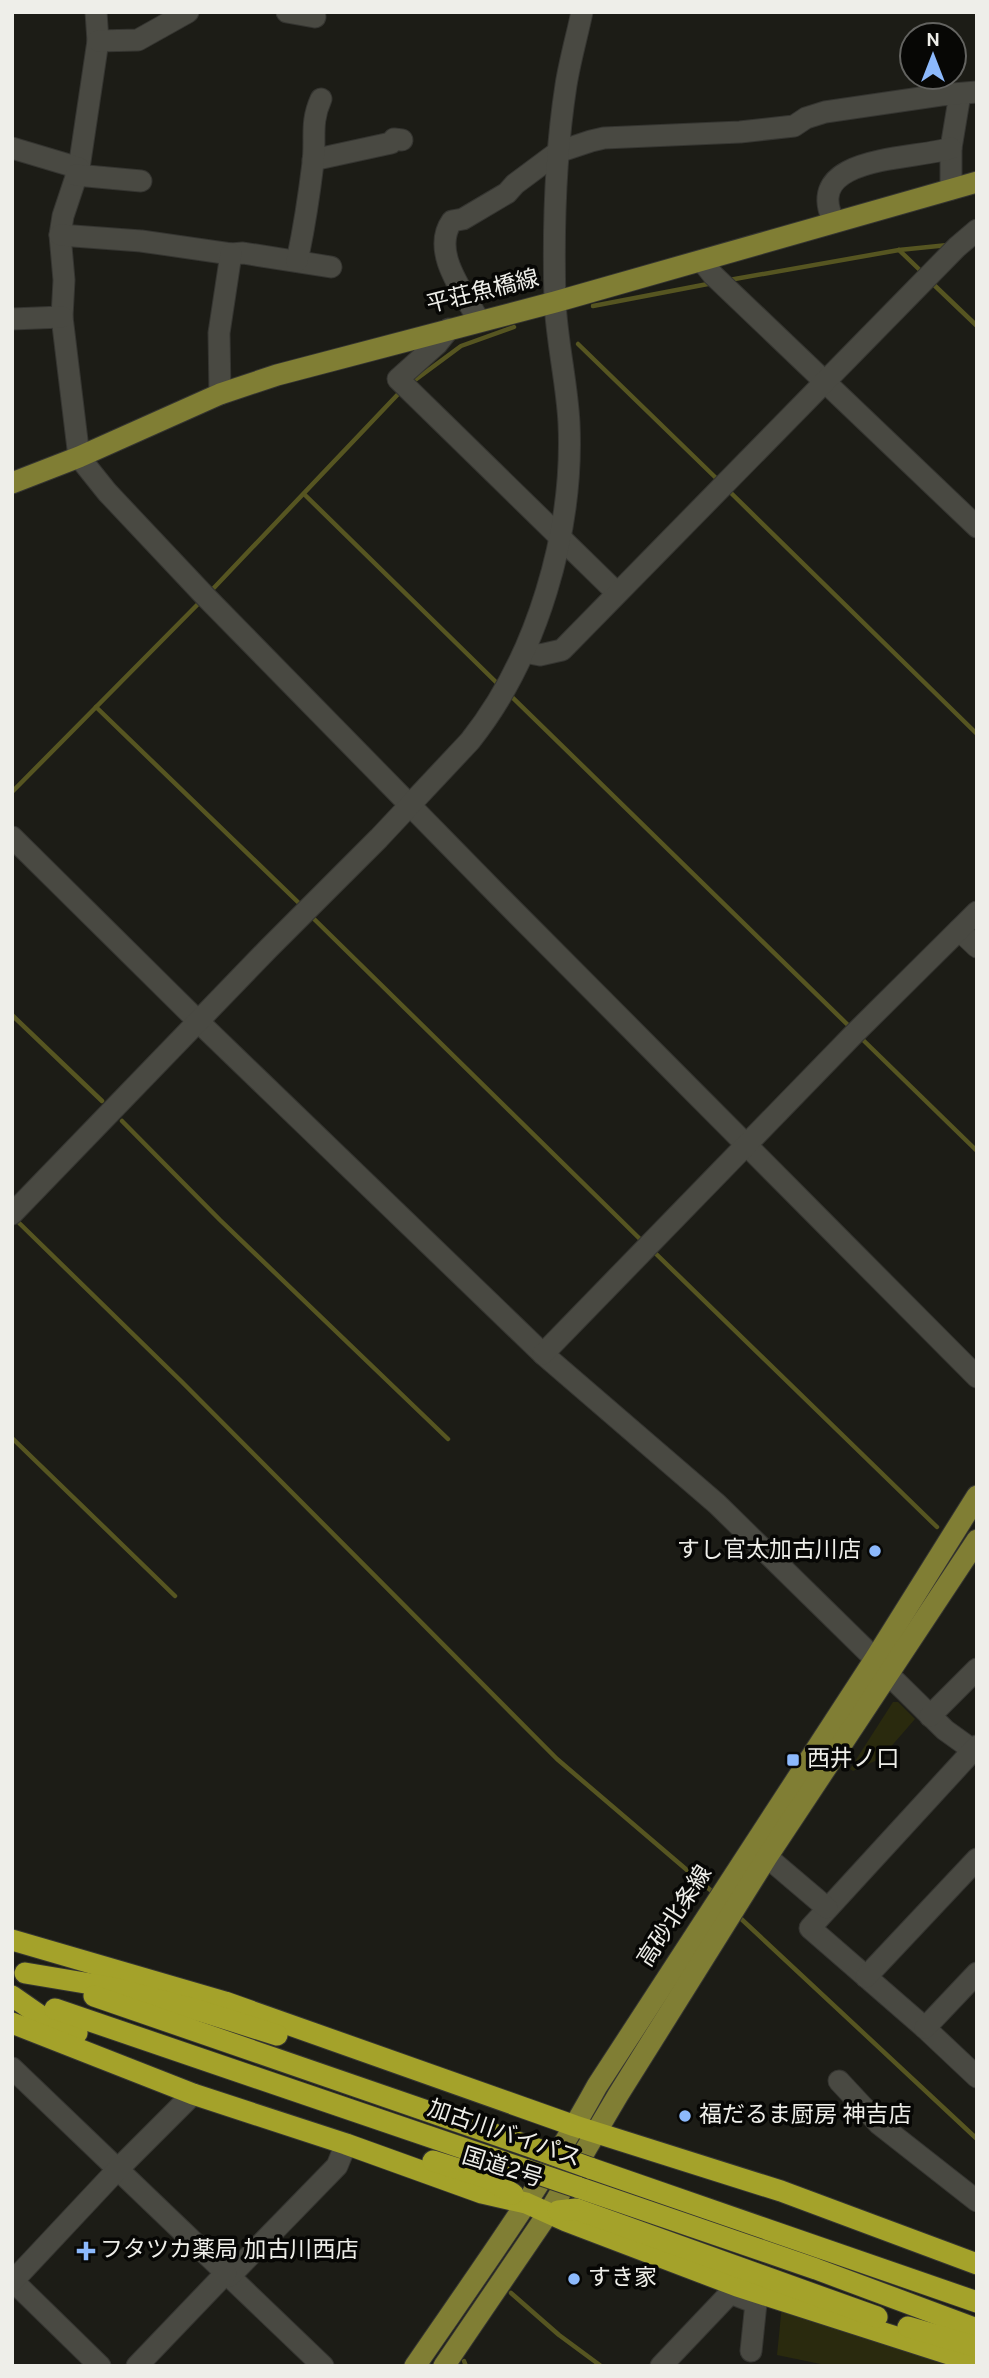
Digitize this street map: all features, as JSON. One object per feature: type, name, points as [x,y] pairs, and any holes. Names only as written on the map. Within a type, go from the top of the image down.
[{"type":"highway","points":[[12,1940],[225,2002],[575,2126],[781,2192],[977,2264]]},
{"type":"highway","points":[[19,1971],[108,1987],[201,2011],[429,2084],[548,2127],[575,2126]]},
{"type":"highway","name":"加古川バイパス","points":[[19,1971],[977,2302]]},
{"type":"highway","points":[[12,1995],[45,2019],[190,2079],[487,2178],[526,2203]]},
{"type":"highway","name":"加古川バイパス","points":[[12,1995],[816,2269],[977,2329]]},
{"type":"highway","name":"国道2号","points":[[12,2023],[193,2094],[346,2144],[482,2193],[549,2211],[566,2221],[734,2289],[977,2363]]},
{"type":"highway","points":[[596,2132],[626,2154],[713,2182],[977,2277]]},
{"type":"highway","points":[[549,2211],[576,2209],[881,2319],[977,2347]]},
{"type":"main road","name":"平荘魚橋線","points":[[12,483],[79,457],[220,394],[277,375],[480,321],[714,275],[834,222],[977,182]]},
{"type":"main road","name":"高砂北条線","points":[[447,2365],[549,2211],[726,1905],[767,1857],[881,1666],[977,1496]]},
{"type":"main road","name":"高砂北条線","points":[[415,2366],[526,2203],[597,2086],[726,1905],[881,1666],[977,1540]]},
{"type":"street","points":[[150,35],[156,12]]},
{"type":"street","points":[[97,41],[138,40],[188,12]]},
{"type":"street","points":[[287,12],[315,17]]},
{"type":"street","points":[[15,1211],[470,741],[483,725],[534,631],[561,537],[569,461],[569,423],[556,306],[558,152],[566,82],[582,12]]},
{"type":"street","points":[[92,13],[97,41],[77,171],[60,235],[64,280],[62,317],[79,457],[107,492],[209,600],[409,805],[748,1145],[945,1348],[977,1377]]},
{"type":"street","points":[[480,321],[447,260],[444,247],[449,225],[452,221],[463,219],[507,194],[515,184],[558,152],[604,138],[740,132],[793,126],[806,118],[825,112],[968,93],[951,148],[951,189]]},
{"type":"street","points":[[296,261],[305,224],[313,160],[314,114],[321,99]]},
{"type":"street","points":[[313,160],[391,143],[394,139],[402,140]]},
{"type":"street","points":[[12,148],[77,171],[141,181]]},
{"type":"street","points":[[834,222],[829,212],[829,195],[834,184],[852,169],[878,161],[951,148]]},
{"type":"street","points":[[60,235],[141,241],[231,254],[243,253],[331,267]]},
{"type":"street","points":[[524,652],[540,655],[562,650],[967,238]]},
{"type":"street","points":[[220,394],[219,333],[231,254]]},
{"type":"street","points":[[714,275],[823,383],[977,527]]},
{"type":"street","points":[[12,319],[62,317]]},
{"type":"street","points":[[449,329],[404,385],[617,593]]},
{"type":"street","points":[[12,837],[543,1354],[718,1504],[930,1716],[945,1730],[976,1750],[810,1928],[977,2077]]},
{"type":"street","points":[[543,1354],[849,1039],[977,912]]},
{"type":"street","points":[[960,930],[977,947]]},
{"type":"street","points":[[930,1716],[977,1669]]},
{"type":"street","points":[[767,1857],[827,1908]]},
{"type":"street","points":[[866,1977],[977,1860]]},
{"type":"street","points":[[925,2028],[977,1973]]},
{"type":"street","points":[[12,2068],[323,2366]]},
{"type":"street","points":[[853,2086],[879,2124],[908,2135],[977,2201]]},
{"type":"street","points":[[100,2366],[13,2281],[193,2094]]},
{"type":"street","points":[[137,2366],[337,2166],[346,2144]]},
{"type":"street","points":[[661,2366],[734,2289],[756,2304],[751,2351]]},
{"type":"shaded area","points":[[893,1702],[898,1702],[915,1719],[875,1761],[853,1771],[850,1769]]},
{"type":"shaded area","points":[[782,2305],[958,2366],[830,2366],[777,2355]]},
{"type":"waterway","points":[[729,280],[899,250],[948,245]]},
{"type":"waterway","points":[[899,250],[924,274]]},
{"type":"waterway","points":[[593,306],[713,283]]},
{"type":"waterway","points":[[932,283],[977,326]]},
{"type":"waterway","points":[[411,383],[461,346],[514,327]]},
{"type":"waterway","points":[[578,344],[716,478]]},
{"type":"waterway","points":[[210,592],[401,391]]},
{"type":"waterway","points":[[729,491],[977,734]]},
{"type":"waterway","points":[[304,494],[500,686]]},
{"type":"waterway","points":[[12,792],[201,601]]},
{"type":"waterway","points":[[509,694],[851,1028]]},
{"type":"waterway","points":[[96,707],[303,907]]},
{"type":"waterway","points":[[311,916],[642,1241]]},
{"type":"waterway","points":[[12,1015],[102,1101]]},
{"type":"waterway","points":[[860,1037],[977,1151]]},
{"type":"waterway","points":[[122,1121],[220,1220],[448,1439]]},
{"type":"waterway","points":[[14,1218],[181,1381],[557,1759],[715,1894]]},
{"type":"waterway","points":[[651,1249],[937,1527]]},
{"type":"waterway","points":[[12,1438],[175,1596]]},
{"type":"waterway","points":[[737,1915],[977,2139]]},
{"type":"waterway","points":[[511,2293],[559,2335],[601,2366]]},
{"type":"waterway","points":[[464,2361],[466,2366]]},
{"type":"place","name":"すし官太加古川店","points":[[875,1551]]},
{"type":"place","name":"西井ノ口","points":[[793,1760]]},
{"type":"place","name":"福だるま厨房 神吉店","points":[[685,2116]]},
{"type":"place","name":"フタツカ薬局 加古川西店","points":[[86,2251]]},
{"type":"place","name":"すき家","points":[[574,2279]]}]
